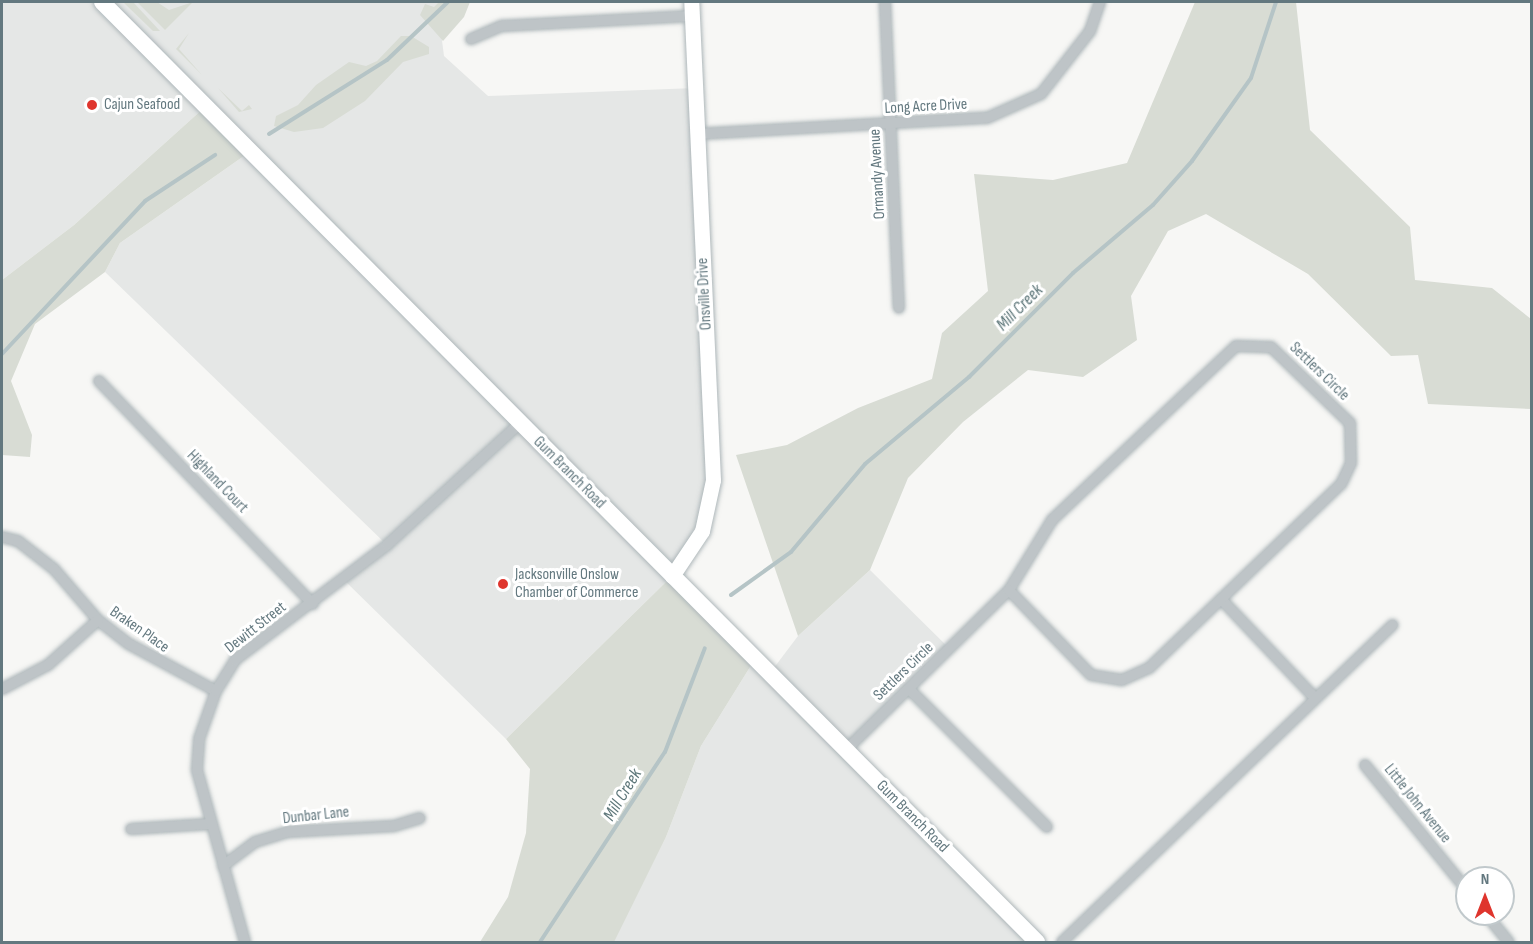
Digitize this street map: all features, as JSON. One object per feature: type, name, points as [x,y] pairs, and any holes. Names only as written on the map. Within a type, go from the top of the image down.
[{"type":"main road","name":"Gum Branch Road","points":[[102,2],[1037,942]]},
{"type":"street","name":"Ormandy Avenue","points":[[885,2],[899,308]]},
{"type":"street","name":"Long Acre Drive","points":[[697,134],[987,118],[1041,94],[1090,31],[1100,2]]},
{"type":"street","points":[[471,39],[502,26],[691,9]]},
{"type":"street","name":"Onsville Drive","points":[[672,576],[702,531],[712,480],[691,9]]},
{"type":"street","name":"Settlers Circle","points":[[846,750],[1009,590],[1052,520],[1236,346],[1271,347],[1350,423],[1351,463],[1341,484],[1149,668],[1122,680],[1091,675],[1009,590]]},
{"type":"street","name":"Highland Court","points":[[99,381],[313,604]]},
{"type":"street","name":"Dewitt Street","points":[[245,942],[209,824],[197,770],[199,739],[216,691],[235,660],[313,604],[387,545],[520,423]]},
{"type":"street","name":"Braken Place","points":[[2,537],[18,540],[54,569],[98,620],[186,679],[216,691]]},
{"type":"street","points":[[1221,599],[1314,697]]},
{"type":"street","points":[[2,689],[48,665],[98,620]]},
{"type":"street","points":[[1062,942],[1314,697],[1393,625]]},
{"type":"street","points":[[909,688],[1047,827]]},
{"type":"street","name":"Little John Avenue","points":[[1365,765],[1455,875]]},
{"type":"street","name":"Dunbar Lane","points":[[223,866],[255,842],[287,832],[394,826],[420,819]]},
{"type":"street","points":[[131,829],[209,824]]},
{"type":"street","points":[[1496,926],[1509,942]]},
{"type":"shaded area","points":[[2,2],[459,2],[440,25],[444,56],[488,96],[695,88],[711,494],[672,576],[506,739],[344,580],[387,545],[105,272],[120,243],[251,151],[206,106],[74,225],[2,280]]},
{"type":"shaded area","points":[[123,2],[133,2],[160,31],[153,31]]},
{"type":"shaded area","points":[[137,2],[157,2],[169,10],[193,2],[165,30]]},
{"type":"shaded area","points":[[439,2],[470,2],[464,17],[443,41],[420,15],[425,4],[434,7]]},
{"type":"shaded area","points":[[1195,2],[1296,2],[1310,130],[1410,227],[1415,280],[1492,288],[1531,319],[1531,409],[1428,404],[1418,355],[1391,356],[1308,274],[1206,214],[1168,231],[1131,296],[1137,340],[1083,377],[1028,370],[963,422],[908,478],[870,570],[798,636],[736,455],[787,445],[858,408],[932,379],[942,333],[988,291],[974,174],[1053,180],[1127,163]]},
{"type":"shaded area","points":[[189,33],[179,49],[202,75],[176,49]]},
{"type":"shaded area","points":[[401,36],[411,36],[429,47],[429,54],[403,62],[365,101],[323,128],[294,132],[274,126],[276,116],[298,105],[316,85],[349,62],[366,66],[377,61]]},
{"type":"shaded area","points":[[218,88],[242,111],[249,105],[252,109],[239,112]]},
{"type":"shaded area","points":[[206,106],[251,151],[120,243],[105,272],[35,324],[11,381],[32,435],[30,457],[2,455],[2,280],[74,225]]},
{"type":"shaded area","points":[[870,570],[953,652],[846,750],[1037,942],[613,942],[666,837],[701,746],[755,659],[770,673],[798,636]]},
{"type":"shaded area","points":[[672,576],[755,659],[701,746],[666,837],[614,942],[480,942],[508,897],[526,833],[530,769],[506,739]]},
{"type":"waterway","points":[[269,134],[387,60],[448,2]]},
{"type":"waterway","name":"Mill Creek","points":[[731,595],[791,552],[865,464],[969,377],[1073,273],[1153,205],[1192,161],[1251,78],[1276,2]]},
{"type":"waterway","points":[[2,354],[145,201],[215,155]]},
{"type":"waterway","name":"Mill Creek","points":[[540,942],[665,752],[705,648]]},
{"type":"place","name":"Cajun Seafood","points":[[92,105]]},
{"type":"place","name":"Jacksonville Onslow Chamber of Commerce","points":[[503,584]]}]
